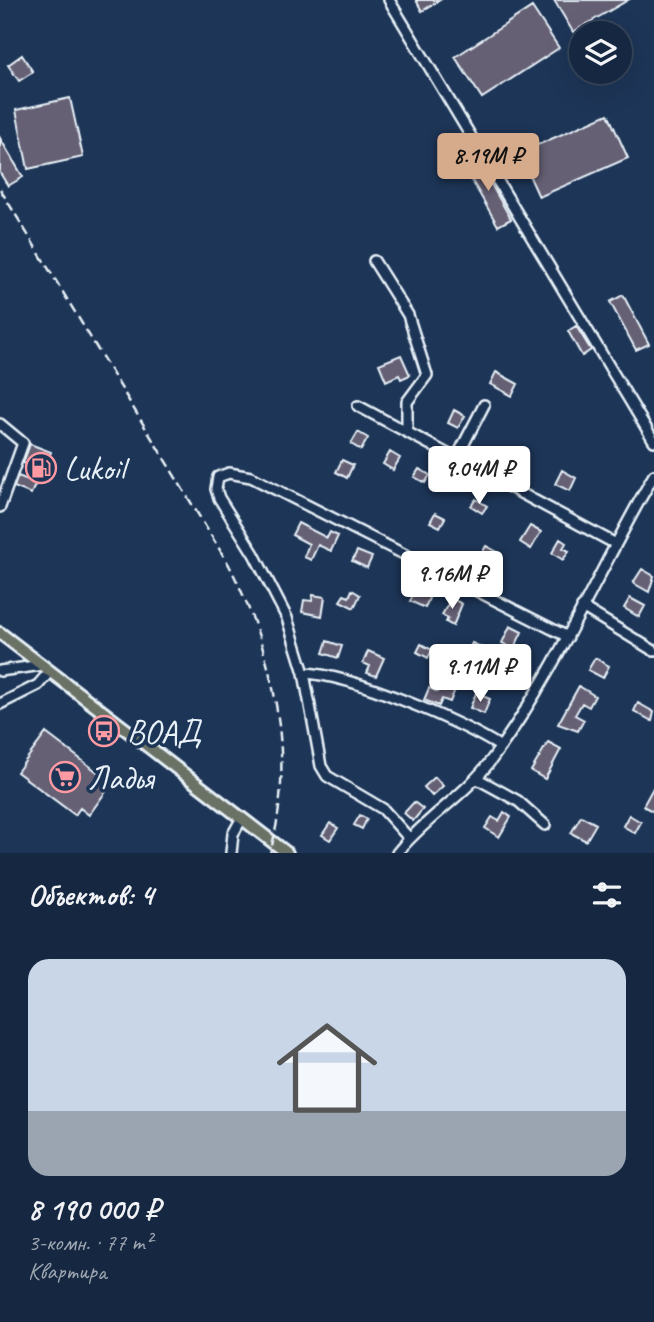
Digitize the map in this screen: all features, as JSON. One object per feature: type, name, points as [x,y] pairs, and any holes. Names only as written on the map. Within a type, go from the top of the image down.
[{"type":"main road","points":[[0,633],[288,853]]},
{"type":"street","points":[[389,0],[654,441]]},
{"type":"street","points":[[374,261],[408,315],[427,374],[407,402],[407,430]]},
{"type":"street","points":[[457,457],[484,405]]},
{"type":"street","points":[[358,406],[614,543]]},
{"type":"street","points":[[0,424],[23,443],[0,507]]},
{"type":"street","points":[[409,838],[383,809],[327,776],[321,766],[304,673],[275,594],[219,498],[216,482],[223,473],[240,474],[287,496],[568,638]]},
{"type":"street","points":[[400,852],[409,838],[476,778],[501,747],[568,638],[614,543],[654,475]]},
{"type":"street","points":[[582,607],[654,651]]},
{"type":"street","points":[[0,671],[46,668],[38,685],[0,704]]},
{"type":"street","points":[[304,673],[343,679],[456,723],[501,747]]},
{"type":"street","points":[[476,778],[518,801],[545,825]]},
{"type":"street","points":[[232,853],[233,834],[242,818]]},
{"type":"building","points":[[416,0],[440,0],[422,11]]},
{"type":"building","points":[[554,0],[628,0],[592,21],[569,21],[569,25]]},
{"type":"building","points":[[532,7],[559,48],[482,98],[455,57]]},
{"type":"building","points":[[22,55],[33,72],[19,81],[8,65]]},
{"type":"building","points":[[70,98],[83,157],[28,169],[16,110]]},
{"type":"building","points":[[608,114],[628,158],[539,197],[519,153]]},
{"type":"building","points":[[0,138],[23,177],[8,186],[0,173]]},
{"type":"building","points":[[477,160],[511,219],[498,226],[464,167]]},
{"type":"building","points":[[623,295],[649,344],[636,350],[610,302]]},
{"type":"building","points":[[576,326],[591,350],[582,356],[568,331]]},
{"type":"building","points":[[401,355],[410,375],[401,379],[399,375],[386,381],[379,364]]},
{"type":"building","points":[[496,372],[518,384],[512,396],[490,384]]},
{"type":"building","points":[[454,410],[465,416],[458,428],[448,423]]},
{"type":"building","points":[[358,432],[368,438],[361,450],[351,444]]},
{"type":"building","points":[[30,444],[51,452],[43,471],[23,463]]},
{"type":"building","points":[[390,452],[400,458],[393,470],[383,464]]},
{"type":"building","points":[[342,460],[353,465],[347,478],[336,472]]},
{"type":"building","points":[[419,469],[430,475],[425,483],[414,477]]},
{"type":"building","points":[[562,470],[576,478],[570,491],[555,484]]},
{"type":"building","points":[[18,476],[36,483],[31,494],[14,487]]},
{"type":"building","points":[[476,499],[487,506],[482,513],[471,506]]},
{"type":"building","points":[[435,513],[445,518],[440,527],[430,522]]},
{"type":"building","points":[[298,523],[327,538],[330,532],[338,536],[331,551],[318,545],[311,560],[304,557],[309,544],[292,535]]},
{"type":"building","points":[[530,526],[541,532],[531,549],[520,542]]},
{"type":"building","points":[[560,539],[566,543],[563,548],[569,551],[563,560],[552,553]]},
{"type":"building","points":[[486,546],[501,554],[497,561],[482,553]]},
{"type":"building","points":[[357,551],[372,557],[367,568],[352,561]]},
{"type":"building","points":[[642,569],[654,576],[649,592],[633,583]]},
{"type":"building","points":[[418,585],[432,591],[425,608],[410,601]]},
{"type":"building","points":[[352,590],[360,595],[354,608],[340,601],[344,595],[349,597]]},
{"type":"building","points":[[313,595],[325,597],[322,616],[302,612],[304,600],[312,601]]},
{"type":"building","points":[[451,598],[462,604],[453,626],[446,622],[448,618],[442,615]]},
{"type":"building","points":[[630,598],[645,606],[639,617],[624,608]]},
{"type":"building","points":[[510,626],[522,632],[514,649],[502,643]]},
{"type":"building","points":[[327,641],[342,646],[338,658],[323,653]]},
{"type":"building","points":[[472,643],[481,647],[477,658],[467,654]]},
{"type":"building","points":[[421,644],[432,650],[428,658],[417,652]]},
{"type":"building","points":[[368,651],[384,658],[376,676],[367,673],[370,666],[363,663]]},
{"type":"building","points":[[595,658],[609,666],[603,678],[588,670]]},
{"type":"building","points":[[443,681],[456,687],[450,702],[442,699],[439,706],[424,700],[429,688],[438,692]]},
{"type":"building","points":[[579,686],[595,696],[589,707],[582,703],[575,715],[584,720],[578,731],[558,724]]},
{"type":"building","points":[[476,693],[490,699],[484,714],[470,708]]},
{"type":"building","points":[[638,703],[654,712],[652,721],[634,711]]},
{"type":"building","name":"Ладья","points":[[46,733],[112,783],[89,815],[80,808],[75,815],[17,772]]},
{"type":"building","points":[[548,742],[561,749],[545,779],[531,771]]},
{"type":"building","points":[[435,777],[443,786],[432,796],[424,787]]},
{"type":"building","points":[[654,786],[654,812],[643,806]]},
{"type":"building","points":[[414,802],[423,809],[413,821],[404,813]]},
{"type":"building","points":[[504,812],[511,817],[499,837],[485,828],[492,817],[499,821]]},
{"type":"building","points":[[360,815],[367,819],[362,829],[354,825]]},
{"type":"building","points":[[629,815],[641,822],[635,833],[623,826]]},
{"type":"building","points":[[581,816],[596,824],[586,841],[571,833]]},
{"type":"building","points":[[330,823],[338,828],[330,840],[322,835]]},
{"type":"railway","points":[[0,189],[229,565],[245,598],[268,669],[280,742],[278,816],[270,853]]},
{"type":"place","name":"Lukoil","points":[[41,468]]},
{"type":"place","name":"ВОАД","points":[[104,731]]},
{"type":"place","name":"Ладья","points":[[65,777]]}]
